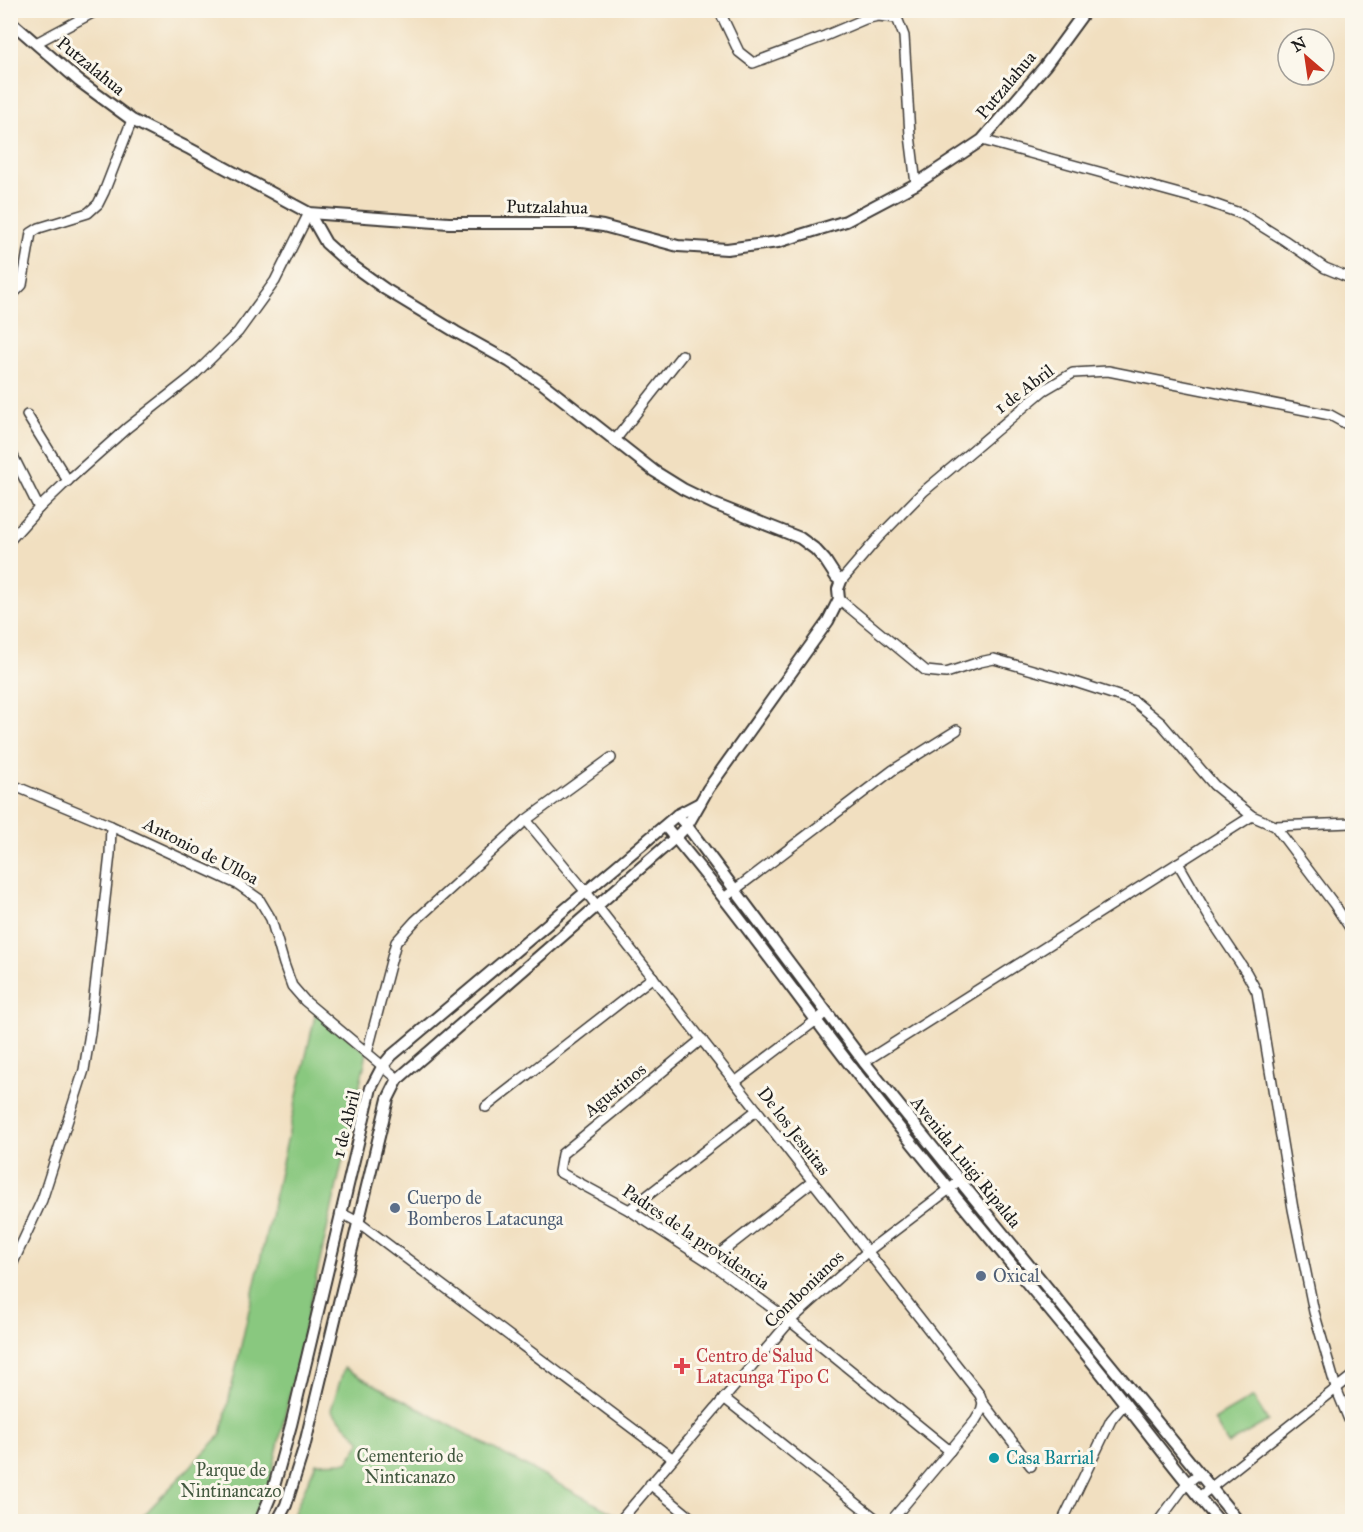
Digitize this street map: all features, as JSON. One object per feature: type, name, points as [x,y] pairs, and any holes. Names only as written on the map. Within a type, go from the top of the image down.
[{"type":"street","points":[[36,43],[98,10]]},
{"type":"street","points":[[718,10],[740,52],[753,63],[865,19],[878,16],[897,18],[903,36],[916,184]]},
{"type":"street","name":"Putzalahua","points":[[10,21],[79,81],[132,120],[309,213],[449,223],[582,223],[603,226],[678,246],[726,249],[778,242],[846,221],[916,184],[981,140],[1045,66],[1086,10]]},
{"type":"street","points":[[10,297],[22,285],[31,233],[39,228],[88,213],[98,204],[132,120]]},
{"type":"street","points":[[981,140],[1205,201],[1242,214],[1325,268],[1353,279]]},
{"type":"street","points":[[309,213],[326,243],[346,261],[385,289],[542,383],[654,471],[683,489],[714,504],[800,538],[815,549],[841,581],[838,589],[839,599],[926,671],[946,673],[994,659],[1134,701],[1161,723],[1214,785],[1252,816],[1275,826],[1353,823]]},
{"type":"street","points":[[10,540],[68,481],[127,428],[193,376],[238,332],[274,281],[309,213]]},
{"type":"street","points":[[615,440],[682,355]]},
{"type":"street","name":"1 de Abril","points":[[841,581],[878,538],[923,492],[1044,390],[1073,374],[1108,371],[1330,415],[1353,427]]},
{"type":"street","points":[[27,415],[68,481]]},
{"type":"street","points":[[10,450],[39,508]]},
{"type":"street","name":"1 de Abril","points":[[277,1521],[286,1505],[304,1448],[388,1099],[398,1079],[687,826],[708,789],[828,621],[839,599]]},
{"type":"street","points":[[724,898],[893,770],[957,730]]},
{"type":"street","points":[[367,1053],[396,942],[415,921],[526,820],[611,758]]},
{"type":"street","name":"Antonio de Ulloa","points":[[10,784],[111,826],[238,885],[260,899],[271,919],[292,986],[305,1001],[398,1079]]},
{"type":"street","name":"1 de Abril","points":[[259,1521],[273,1490],[291,1425],[371,1088],[382,1067],[391,1056],[677,816],[701,802]]},
{"type":"street","name":"Avenida Luigi Ripalda","points":[[677,816],[687,826],[864,1062],[1239,1521]]},
{"type":"street","points":[[864,1062],[1252,816]]},
{"type":"street","name":"De los Jesuitas","points":[[526,820],[597,905],[702,1039],[980,1395],[983,1403],[1032,1466]]},
{"type":"street","points":[[10,1269],[42,1200],[84,1070],[110,854],[111,826]]},
{"type":"street","name":"Avenida Luigi Ripalda","points":[[665,826],[724,898],[854,1070],[1125,1403],[1187,1484],[1220,1521]]},
{"type":"street","points":[[1275,826],[1353,931]]},
{"type":"street","points":[[1179,863],[1208,915],[1257,992],[1295,1220],[1314,1312],[1336,1388],[1353,1427]]},
{"type":"street","points":[[486,1107],[653,977]]},
{"type":"street","points":[[735,1082],[827,1012]]},
{"type":"street","name":"Agustinos","points":[[560,1172],[562,1154],[702,1039]]},
{"type":"street","points":[[629,1210],[757,1110]]},
{"type":"street","name":"Padres de la providencia","points":[[560,1172],[629,1210],[709,1262],[790,1321],[950,1451]]},
{"type":"street","points":[[709,1262],[813,1181]]},
{"type":"street","name":"Combonianos","points":[[619,1521],[790,1321],[868,1251],[960,1181]]},
{"type":"street","points":[[341,1213],[358,1222],[672,1458]]},
{"type":"street","points":[[1199,1497],[1353,1376]]},
{"type":"street","points":[[724,1398],[880,1521]]},
{"type":"street","points":[[890,1521],[975,1421],[983,1403]]},
{"type":"street","points":[[1062,1521],[1111,1420],[1125,1403]]},
{"type":"street","points":[[1158,1521],[1187,1484],[1200,1473]]},
{"type":"street","points":[[650,1484],[696,1521]]},
{"type":"green space","name":"Parque de Nintinancazo","points":[[316,1011],[367,1053],[262,1517],[259,1522],[137,1522],[221,1435]]},
{"type":"green space","name":"Cementerio de Ninticanazo","points":[[344,1368],[618,1516],[614,1522],[290,1522],[316,1463],[348,1462],[361,1441],[331,1410]]},
{"type":"green space","points":[[1253,1397],[1268,1421],[1228,1444],[1214,1420]]},
{"type":"place","name":"Cuerpo de Bomberos Latacunga","points":[[395,1208]]},
{"type":"place","name":"Oxical","points":[[981,1276]]},
{"type":"place","name":"Centro de Salud Latacunga Tipo C","points":[[682,1366]]},
{"type":"place","name":"Casa Barrial","points":[[994,1458]]}]
